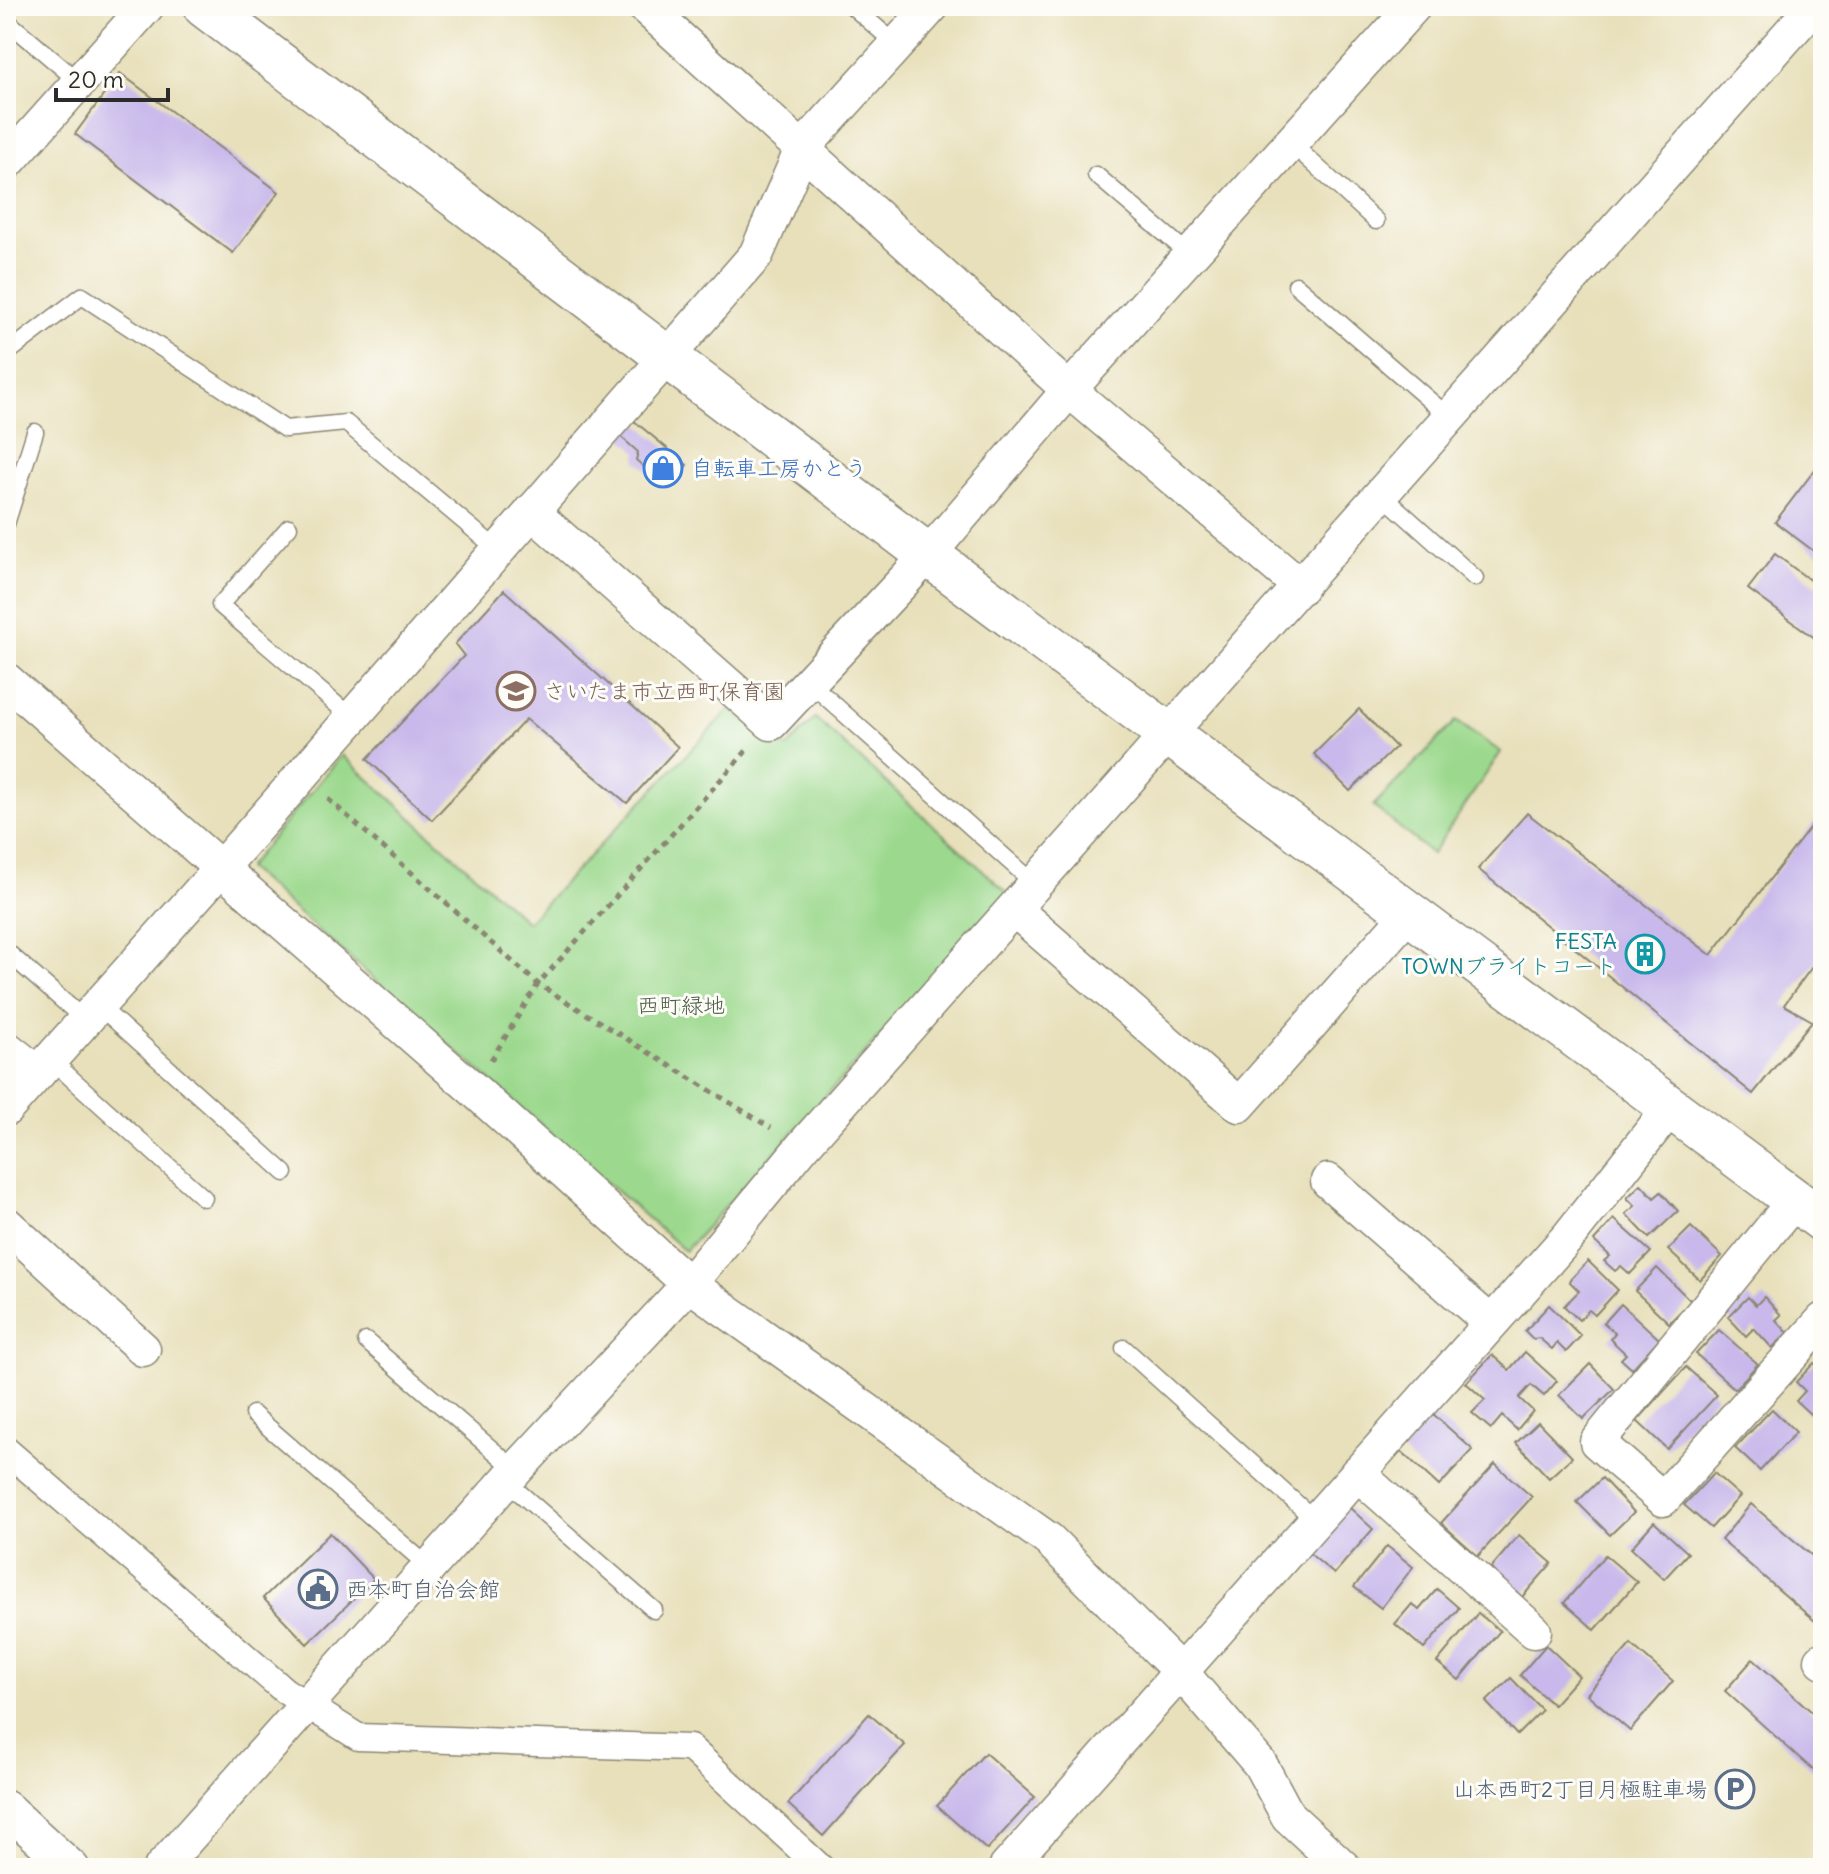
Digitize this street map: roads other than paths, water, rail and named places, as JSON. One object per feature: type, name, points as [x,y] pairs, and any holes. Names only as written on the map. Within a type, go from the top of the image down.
[{"type":"street","points":[[6,164],[147,6]]},
{"type":"street","points":[[204,6],[928,555],[1809,1211],[1597,1442],[1663,1499],[1823,1320]]},
{"type":"street","points":[[644,6],[1069,390],[1301,587]]},
{"type":"street","points":[[6,1109],[220,869],[756,255],[802,149],[932,6]]},
{"type":"street","points":[[161,1868],[511,1476],[689,1284],[802,1147],[1814,6]]},
{"type":"street","points":[[531,511],[771,723],[928,555],[1069,390],[1292,144],[1403,10]]},
{"type":"street","points":[[6,680],[473,1089],[689,1284],[1049,1540],[1180,1671],[1260,1764],[1288,1816],[1344,1868]]},
{"type":"street","points":[[1025,897],[1239,1105],[1409,913]]},
{"type":"street","points":[[6,1048],[44,1066]]},
{"type":"street","points":[[1006,1868],[1569,1236],[1671,1107]]},
{"type":"street","points":[[1328,1181],[1491,1323]]},
{"type":"street","points":[[6,1224],[143,1349]]},
{"type":"street","points":[[6,1450],[285,1691],[358,1737],[690,1748],[821,1868]]},
{"type":"street","points":[[1357,1473],[1534,1631]]},
{"type":"street","points":[[6,1808],[72,1868]]},
{"type":"lane","points":[[852,6],[897,45]]},
{"type":"lane","points":[[6,20],[79,82]]},
{"type":"lane","points":[[1292,144],[1376,221]]},
{"type":"lane","points":[[1096,175],[1191,256]]},
{"type":"lane","points":[[1296,285],[1450,418]]},
{"type":"lane","points":[[6,354],[82,296],[285,429],[346,423],[498,550]]},
{"type":"lane","points":[[6,524],[35,432]]},
{"type":"lane","points":[[1382,495],[1475,578]]},
{"type":"lane","points":[[289,527],[220,605],[351,717]]},
{"type":"lane","points":[[809,682],[1025,897]]},
{"type":"lane","points":[[6,951],[92,1012],[285,1173]]},
{"type":"lane","points":[[44,1066],[204,1198]]},
{"type":"lane","points":[[366,1341],[654,1610]]},
{"type":"lane","points":[[1124,1348],[1315,1520]]},
{"type":"lane","points":[[253,1414],[429,1567]]},
{"type":"place","name":"自転車工房かとう","points":[[663,468]]},
{"type":"place","name":"さいたま市立西町保育園","points":[[516,691]]},
{"type":"place","name":"FESTA TOWNブライトコート","points":[[1645,954]]},
{"type":"place","name":"西本町自治会館","points":[[318,1589]]},
{"type":"place","name":"山本西町2丁目月極駐車場","points":[[1735,1789]]},
{"type":"park label","name":"西町緑地","points":[[681,1005]]}]
